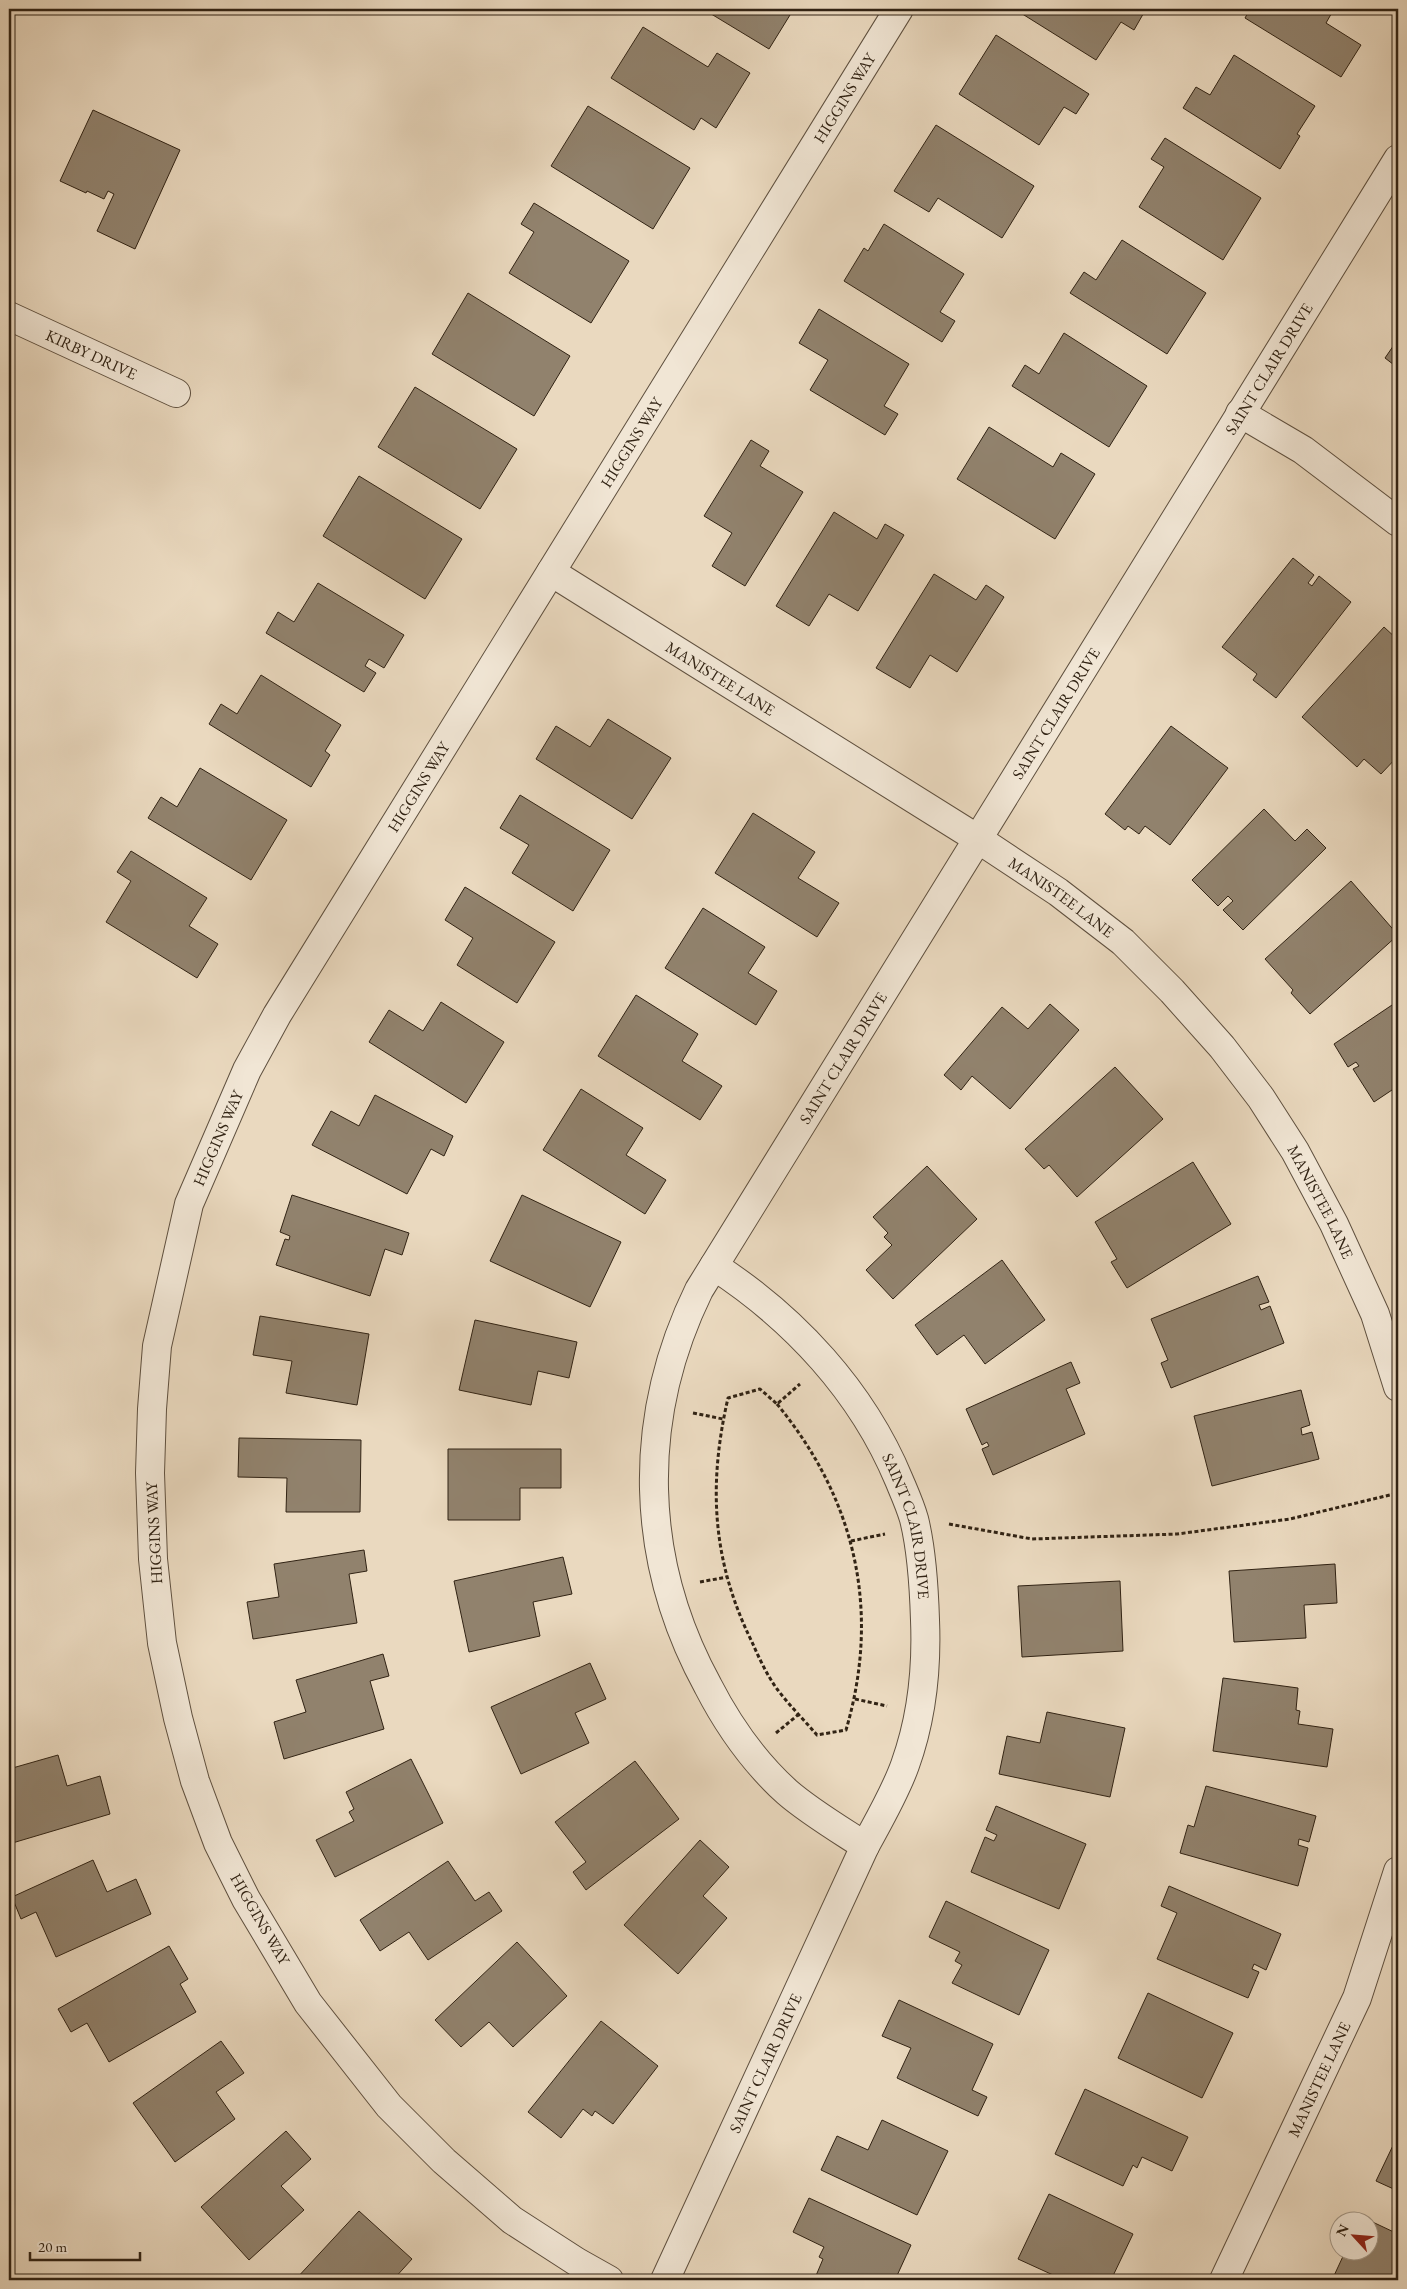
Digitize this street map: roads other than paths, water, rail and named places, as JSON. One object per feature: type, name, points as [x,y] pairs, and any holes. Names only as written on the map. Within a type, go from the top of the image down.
[{"type":"street","name":"HIGGINS WAY","points":[[609,2280],[577,2262],[512,2220],[444,2162],[389,2106],[308,2003],[246,1899],[218,1843],[195,1781],[178,1718],[162,1642],[153,1550],[150,1473],[152,1408],[157,1346],[189,1204],[247,1070],[277,1015],[899,9]]},
{"type":"street","name":"SAINT CLAIR DRIVE","points":[[865,1846],[787,1792],[748,1751],[719,1708],[692,1658],[675,1614],[661,1565],[654,1515],[655,1456],[660,1406],[669,1365],[682,1324],[699,1290],[1398,159]]},
{"type":"street","name":"KIRBY DRIVE","points":[[9,316],[176,393]]},
{"type":"street","points":[[1240,413],[1303,450],[1398,522]]},
{"type":"street","name":"MANISTEE LANE","points":[[550,572],[978,840],[1058,892],[1123,942],[1172,991],[1222,1047],[1262,1098],[1295,1151],[1334,1224],[1375,1314],[1398,1387]]},
{"type":"street","name":"SAINT CLAIR DRIVE","points":[[666,2280],[865,1846],[887,1806],[905,1766],[920,1711],[926,1649],[924,1598],[914,1518],[877,1432],[855,1400],[824,1361],[785,1320],[714,1266]]},
{"type":"street","name":"MANISTEE LANE","points":[[1224,2280],[1356,1998],[1398,1871]]}]
